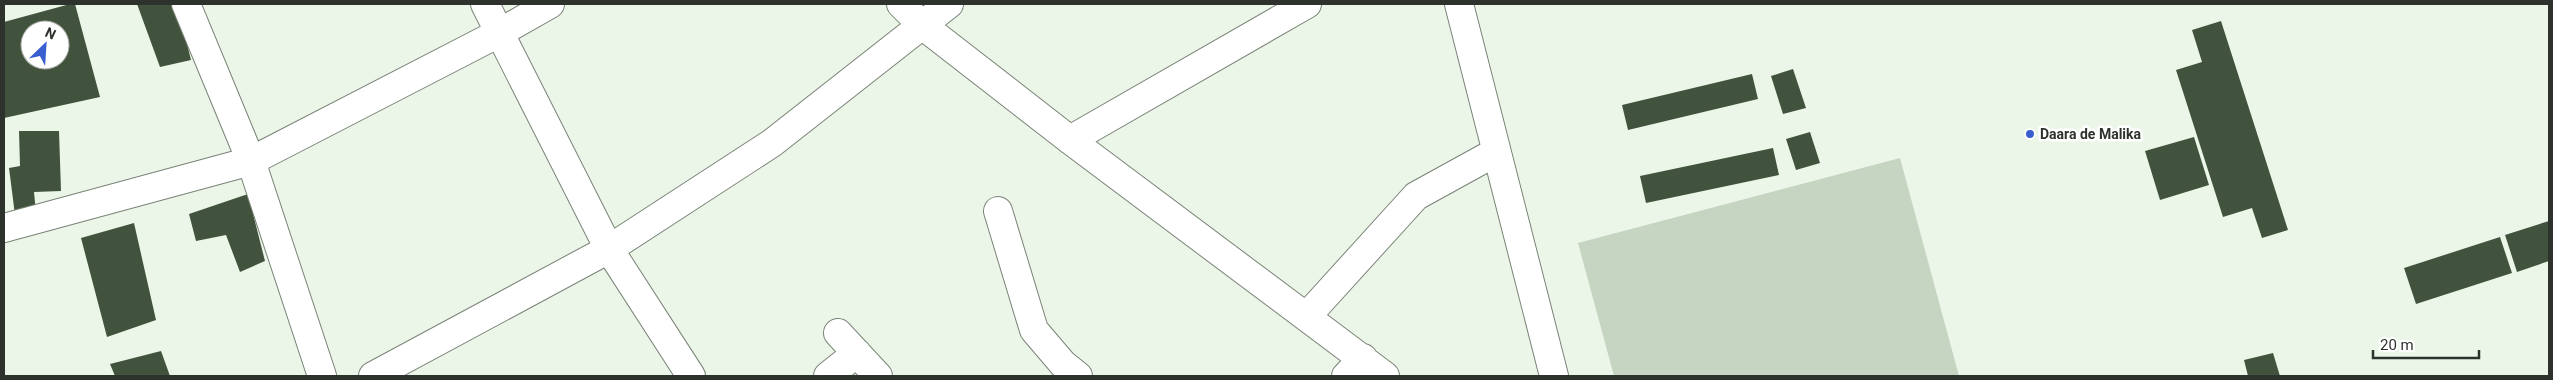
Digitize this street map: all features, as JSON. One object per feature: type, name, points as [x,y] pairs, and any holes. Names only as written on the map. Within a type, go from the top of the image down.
[{"type":"street","points":[[186,4],[251,161],[322,376]]},
{"type":"street","points":[[485,4],[502,32],[609,249],[691,376]]},
{"type":"street","points":[[4,228],[251,161],[502,32],[550,4]]},
{"type":"street","points":[[901,4],[922,25],[1070,140],[1307,316],[1354,367],[1385,376]]},
{"type":"street","points":[[373,376],[609,249],[772,143],[949,4]]},
{"type":"street","points":[[1070,140],[1307,4]]},
{"type":"street","points":[[1459,4],[1554,376]]},
{"type":"street","points":[[1307,316],[1416,196],[1496,152]]},
{"type":"street","points":[[998,211],[1034,330],[1063,364],[1078,376]]},
{"type":"street","points":[[838,333],[878,376]]},
{"type":"street","points":[[828,376],[857,353]]},
{"type":"green space","points":[[1900,158],[1959,376],[1614,376],[1578,243]]},
{"type":"building","points":[[75,4],[100,97],[4,118],[4,22]]},
{"type":"building","points":[[137,4],[177,4],[191,60],[160,67]]},
{"type":"building","points":[[2221,21],[2288,230],[2262,238],[2252,208],[2223,217],[2176,70],[2202,62],[2192,30]]},
{"type":"building","points":[[1793,69],[1806,108],[1783,114],[1771,76]]},
{"type":"building","points":[[1752,74],[1758,99],[1628,130],[1622,105]]},
{"type":"building","points":[[19,131],[59,131],[61,191],[34,192],[36,213],[15,215],[9,168],[20,166]]},
{"type":"building","points":[[1810,132],[1820,163],[1796,170],[1786,139]]},
{"type":"building","points":[[2194,137],[2209,185],[2160,200],[2145,151]]},
{"type":"building","points":[[1773,148],[1779,175],[1646,203],[1640,176]]},
{"type":"building","points":[[248,194],[265,261],[240,272],[226,235],[196,241],[189,214]]},
{"type":"building","points":[[2549,221],[2549,261],[2517,272],[2505,235]]},
{"type":"building","points":[[134,223],[156,320],[107,337],[81,238]]},
{"type":"building","points":[[2500,237],[2512,273],[2416,304],[2404,268]]},
{"type":"building","points":[[161,351],[170,376],[115,376],[110,364]]},
{"type":"building","points":[[2273,353],[2280,376],[2248,376],[2244,360]]},
{"type":"place","name":"Daara de Malika","points":[[2030,134]]}]
